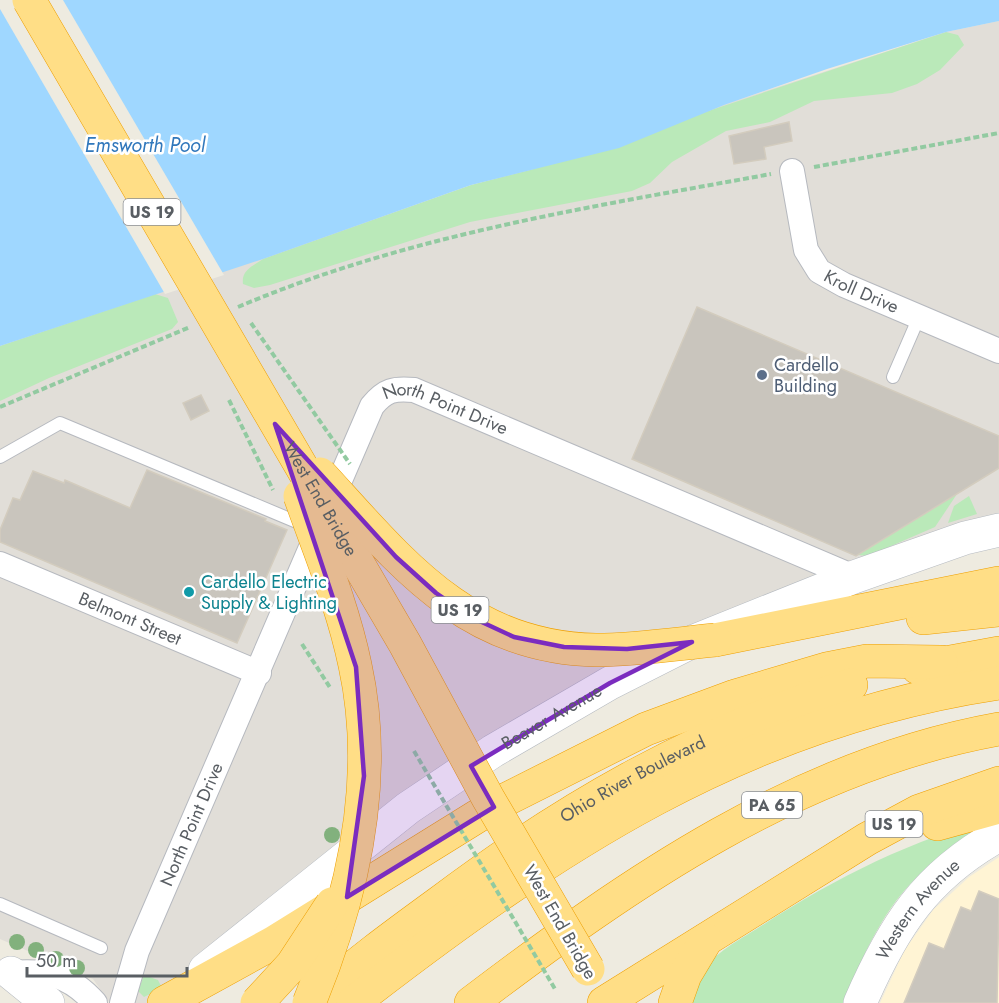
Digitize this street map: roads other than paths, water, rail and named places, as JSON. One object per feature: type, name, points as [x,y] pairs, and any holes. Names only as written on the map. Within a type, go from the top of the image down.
[{"type":"highway","name":"West End Bridge","points":[[29,0],[405,644],[489,798],[606,1002]]},
{"type":"highway","name":"US 19","points":[[275,424],[416,576],[453,606],[493,628],[538,643],[595,650],[715,640],[921,608]]},
{"type":"highway","points":[[275,424],[338,603],[356,667],[364,740],[362,804],[355,854],[336,934],[311,1003]]},
{"type":"highway","points":[[921,608],[999,583]]},
{"type":"highway","points":[[921,608],[999,610]]},
{"type":"highway","name":"Ohio River Boulevard","points":[[311,1003],[387,941],[480,872],[569,812],[643,769],[711,736],[815,696],[940,662],[999,653]]},
{"type":"highway","points":[[162,1003],[273,943],[497,804],[646,729],[735,696],[826,669],[867,661],[940,662]]},
{"type":"highway","points":[[352,1003],[540,867],[594,832],[676,786],[723,764],[824,724],[927,696],[999,683]]},
{"type":"highway","name":"PA 65","points":[[471,1003],[641,883],[754,814],[859,767],[912,749],[999,729]]},
{"type":"highway","name":"US 19","points":[[606,1002],[709,935],[867,839],[919,811],[999,783]]},
{"type":"highway","points":[[797,882],[915,831],[999,807]]},
{"type":"highway","points":[[257,1003],[310,940],[340,888],[355,854]]},
{"type":"highway","points":[[675,1003],[685,975],[709,935]]},
{"type":"main road","name":"Beaver Avenue","points":[[162,1003],[408,808],[493,751],[610,683],[687,644],[854,577],[964,538],[999,530]]},
{"type":"main road","name":"Western Avenue","points":[[860,1003],[888,942],[918,897],[957,860],[999,835]]},
{"type":"main road","points":[[11,973],[48,1003]]},
{"type":"street","name":"Kroll Drive","points":[[792,171],[806,250],[819,271],[999,351]]},
{"type":"street","name":"North Point Drive","points":[[122,1003],[137,951],[259,673],[372,406],[384,392],[399,388],[414,390],[854,577]]},
{"type":"street","name":"Belmont Street","points":[[0,564],[259,673]]},
{"type":"street","points":[[11,973],[36,971],[72,981],[95,1003]]},
{"type":"lane","points":[[893,377],[919,317]]},
{"type":"lane","points":[[0,457],[60,423],[319,531]]},
{"type":"lane","points":[[0,904],[101,948]]},
{"type":"water","name":"Emsworth Pool","points":[[0,0],[999,0],[999,21],[946,32],[827,69],[724,105],[619,148],[471,185],[263,259],[0,346]]},
{"type":"place","name":"Cardello Building","points":[[762,375]]},
{"type":"place","name":"Cardello Electric Supply & Lighting","points":[[189,592]]}]
